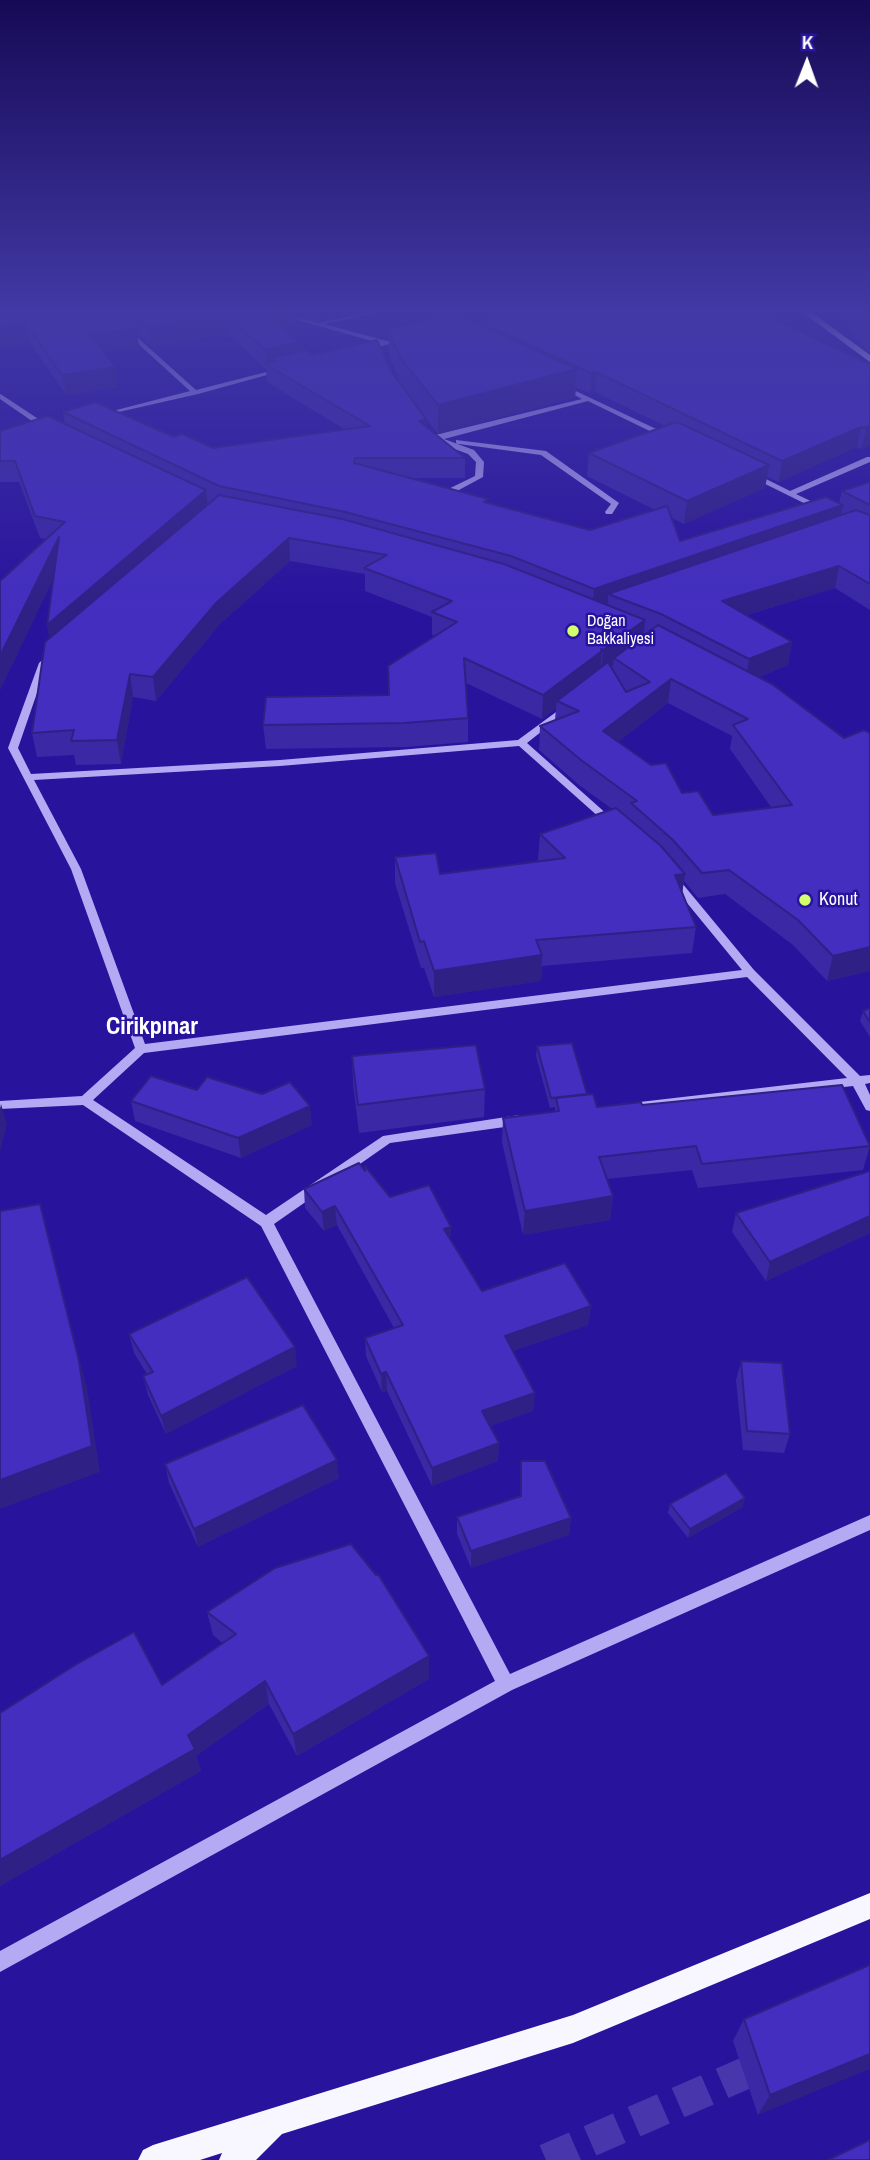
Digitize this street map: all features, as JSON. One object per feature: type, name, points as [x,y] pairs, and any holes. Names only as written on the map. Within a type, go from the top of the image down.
[{"type":"main road","points":[[153,2160],[573,2029],[870,1906]]},
{"type":"main road","points":[[234,2160],[274,2123]]},
{"type":"street","points":[[20,410],[47,428]]},
{"type":"street","points":[[88,418],[123,410]]},
{"type":"street","points":[[435,439],[547,410]]},
{"type":"street","points":[[611,410],[677,440]]},
{"type":"street","points":[[35,430],[60,429]]},
{"type":"street","points":[[427,429],[435,439],[471,452],[480,462],[479,477],[468,485],[438,497]]},
{"type":"street","points":[[435,439],[543,453],[615,503],[609,512]]},
{"type":"street","points":[[791,494],[870,459]]},
{"type":"street","points":[[740,470],[832,515]]},
{"type":"street","points":[[64,645],[43,663],[13,748],[76,869],[141,1049]]},
{"type":"street","points":[[28,777],[281,763],[521,743],[578,699]]},
{"type":"street","points":[[521,743],[623,832]]},
{"type":"street","points":[[664,867],[750,973],[863,1080],[870,1107]]},
{"type":"street","points":[[85,1100],[141,1049],[750,973]]},
{"type":"street","points":[[622,1108],[863,1080]]},
{"type":"street","points":[[0,1105],[85,1100],[266,1222],[506,1684]]},
{"type":"street","points":[[266,1222],[387,1139],[539,1117]]},
{"type":"street","points":[[0,1962],[506,1684],[870,1522]]},
{"type":"building","points":[[113,410],[174,437],[182,434],[213,448],[370,426],[343,410],[419,410],[426,419],[419,421],[465,458],[355,458],[354,463],[590,530],[667,506],[680,541],[826,497],[843,505],[594,589],[511,556],[345,512],[219,486],[63,412]]},
{"type":"building","points":[[675,410],[870,410],[870,426],[861,427],[782,461]]},
{"type":"building","points":[[48,416],[206,490],[47,625],[59,537],[0,656],[0,581],[65,522],[35,516],[15,461],[0,461],[0,431]]},
{"type":"building","points":[[677,422],[769,465],[687,501],[589,453]]},
{"type":"building","points":[[870,482],[870,505],[842,491]]},
{"type":"building","points":[[219,495],[342,519],[504,564],[645,620],[601,649],[602,651],[543,695],[464,658],[468,718],[405,723],[263,725],[266,697],[389,695],[388,666],[457,622],[432,612],[452,601],[364,568],[387,555],[289,538],[217,602],[153,677],[130,674],[117,740],[71,741],[74,730],[32,733],[45,642]]},
{"type":"building","points":[[856,510],[870,515],[870,584],[839,566],[722,601],[792,642],[749,659],[661,614],[608,594]]},
{"type":"building","points":[[658,625],[772,684],[844,738],[864,730],[870,733],[870,947],[833,956],[798,920],[729,870],[702,873],[673,840],[631,803],[637,801],[540,726],[579,711],[557,701],[608,662],[626,692],[650,682],[614,658]],"holes":[[[671,679],[748,719],[733,725],[792,805],[713,815],[698,791],[682,793],[666,763],[651,765],[603,731]]]},
{"type":"building","points":[[616,808],[661,846],[685,874],[675,875],[696,927],[536,940],[542,955],[434,971],[424,941],[420,942],[395,857],[436,853],[440,874],[565,858],[540,834]]},
{"type":"building","points":[[870,1008],[870,1022],[863,1011]]},
{"type":"building","points":[[572,1043],[587,1094],[551,1098],[537,1046]]},
{"type":"building","points":[[476,1045],[485,1089],[358,1105],[352,1056]]},
{"type":"building","points":[[151,1076],[197,1090],[207,1077],[262,1094],[290,1082],[310,1106],[238,1138],[131,1101]]},
{"type":"building","points":[[842,1085],[870,1146],[702,1164],[696,1146],[599,1157],[613,1196],[525,1211],[503,1118],[559,1111],[556,1098],[593,1094],[597,1107]]},
{"type":"building","points":[[359,1163],[365,1171],[365,1166],[390,1197],[429,1185],[451,1227],[444,1229],[482,1291],[565,1263],[591,1306],[505,1336],[535,1393],[482,1411],[499,1443],[432,1468],[386,1372],[381,1374],[365,1338],[403,1325],[335,1206],[322,1212],[304,1189]]},
{"type":"building","points":[[870,1171],[870,1216],[770,1262],[736,1213]]},
{"type":"building","points":[[40,1204],[79,1361],[92,1446],[0,1480],[0,1211]]},
{"type":"building","points":[[247,1277],[295,1347],[161,1416],[143,1376],[153,1372],[129,1334]]},
{"type":"building","points":[[741,1361],[782,1363],[790,1434],[747,1431]]},
{"type":"building","points":[[303,1405],[337,1460],[194,1529],[165,1464]]},
{"type":"building","points":[[521,1461],[545,1461],[571,1518],[471,1551],[457,1517],[521,1496]]},
{"type":"building","points":[[726,1473],[745,1498],[690,1529],[670,1504]]},
{"type":"building","points":[[351,1544],[376,1575],[378,1574],[429,1656],[293,1734],[265,1681],[188,1735],[195,1749],[0,1860],[0,1713],[75,1665],[134,1632],[162,1685],[236,1634],[207,1612],[275,1568]]},
{"type":"building","points":[[870,1965],[870,2054],[770,2095],[744,2019]]},
{"type":"building","points":[[870,2140],[870,2160],[828,2160]]},
{"type":"tunnel","points":[[546,2160],[769,2063]]},
{"type":"place","name":"Doğan Bakkaliyesi","points":[[573,631]]},
{"type":"place","name":"Konut","points":[[805,900]]},
{"type":"district","name":"Cirikpınar","points":[[152,1028]]}]
